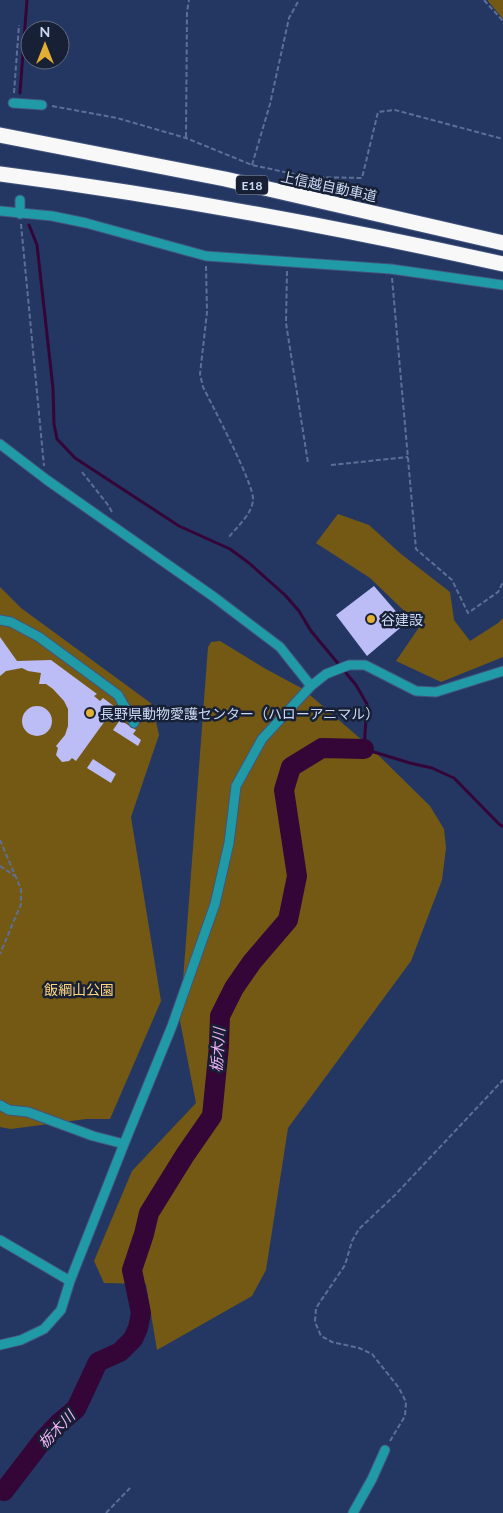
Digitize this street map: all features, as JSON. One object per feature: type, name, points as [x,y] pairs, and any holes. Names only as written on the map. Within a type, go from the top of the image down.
[{"type":"highway","name":"上信越自動車道","points":[[0,135],[225,179],[503,243]]},
{"type":"highway","name":"E18","points":[[0,174],[106,189],[242,212],[503,264]]},
{"type":"street","points":[[13,103],[42,105]]},
{"type":"street","points":[[20,200],[20,214]]},
{"type":"street","points":[[0,211],[52,216],[206,256],[391,269],[503,285]]},
{"type":"street","points":[[0,444],[47,480],[214,597],[280,647],[311,686]]},
{"type":"street","points":[[0,620],[12,622],[39,636],[118,695],[134,723]]},
{"type":"street","points":[[0,1345],[21,1340],[44,1328],[61,1310],[70,1280],[172,1026],[215,904],[229,843],[236,786],[262,739],[311,686],[326,674],[349,665],[364,665],[416,691],[436,692],[503,671]]},
{"type":"street","points":[[0,1105],[9,1110],[28,1112],[93,1136],[124,1144]]},
{"type":"street","points":[[0,1240],[70,1280]]},
{"type":"street","points":[[353,1513],[372,1479],[384,1450]]},
{"type":"path","points":[[186,138],[187,12],[189,0]]},
{"type":"path","points":[[252,165],[270,104],[289,18],[299,0]]},
{"type":"path","points":[[484,0],[503,21]]},
{"type":"path","points":[[13,103],[18,25]]},
{"type":"path","points":[[42,105],[116,118],[186,138],[252,165],[308,177],[362,178],[378,112],[395,110],[503,138]]},
{"type":"path","points":[[20,214],[47,480]]},
{"type":"path","points":[[206,256],[207,312],[200,374],[203,387],[242,467],[254,498],[251,509],[228,538]]},
{"type":"path","points":[[286,261],[288,293],[286,323],[308,463]]},
{"type":"path","points":[[391,269],[416,549],[452,580],[468,613],[498,592],[503,582]]},
{"type":"path","points":[[331,465],[408,457]]},
{"type":"path","points":[[82,472],[112,512]]},
{"type":"path","points":[[0,840],[21,889],[21,904],[0,954]]},
{"type":"path","points":[[0,866],[17,877]]},
{"type":"path","points":[[384,1450],[405,1416],[406,1402],[399,1388],[372,1354],[359,1348],[332,1342],[321,1336],[315,1322],[316,1308],[345,1265],[352,1241],[359,1229],[395,1195],[503,1080]]},
{"type":"path","points":[[106,1513],[130,1488]]},
{"type":"green space","points":[[503,0],[503,19],[488,1]]},
{"type":"green space","points":[[338,514],[369,525],[401,554],[450,592],[454,620],[470,641],[503,618],[503,657],[441,682],[396,661],[420,626],[370,578],[316,543]]},
{"type":"green space","name":"飯綱山公園","points":[[0,587],[21,608],[152,704],[159,735],[131,817],[161,1001],[110,1119],[86,1119],[11,1129],[0,1127]]},
{"type":"green space","points":[[220,641],[303,689],[370,747],[430,806],[444,829],[446,848],[442,880],[411,961],[288,1128],[266,1270],[252,1296],[157,1350],[146,1284],[104,1283],[94,1261],[132,1171],[196,1103],[180,1021],[208,647],[211,642]]},
{"type":"building","name":"谷建設","points":[[374,586],[406,623],[367,656],[336,615]]},
{"type":"building","name":"長野県動物愛護センター（ハローアニマル）","points":[[0,637],[17,661],[51,660],[97,694],[94,696],[100,701],[103,698],[115,707],[76,761],[72,758],[69,761],[62,762],[56,755],[58,748],[56,746],[65,735],[68,726],[68,709],[64,701],[46,684],[39,684],[41,673],[22,668],[6,671],[0,676]]},
{"type":"building","points":[[37,706],[48,710],[52,721],[48,732],[37,736],[26,732],[22,721],[26,710]]},
{"type":"building","points":[[120,720],[136,730],[133,734],[141,740],[138,746],[113,730]]},
{"type":"building","points":[[93,759],[116,774],[111,783],[87,768]]},
{"type":"waterway","points":[[20,93],[27,0]]},
{"type":"waterway","points":[[29,225],[37,245],[57,439],[75,458],[179,526],[230,549],[285,595],[299,611],[311,631],[356,685],[367,704],[364,749],[432,768],[454,778],[503,826]]},
{"type":"waterway","name":"栃木川","points":[[0,1490],[4,1491],[43,1440],[76,1409],[98,1362],[120,1352],[133,1339],[138,1328],[141,1313],[132,1270],[149,1213],[212,1116],[220,1016],[234,988],[252,962],[288,920],[297,876],[284,790],[291,767],[322,748],[364,749]]},
{"type":"place","name":"谷建設","points":[[371,619]]},
{"type":"place","name":"長野県動物愛護センター（ハローアニマル）","points":[[90,713]]}]
